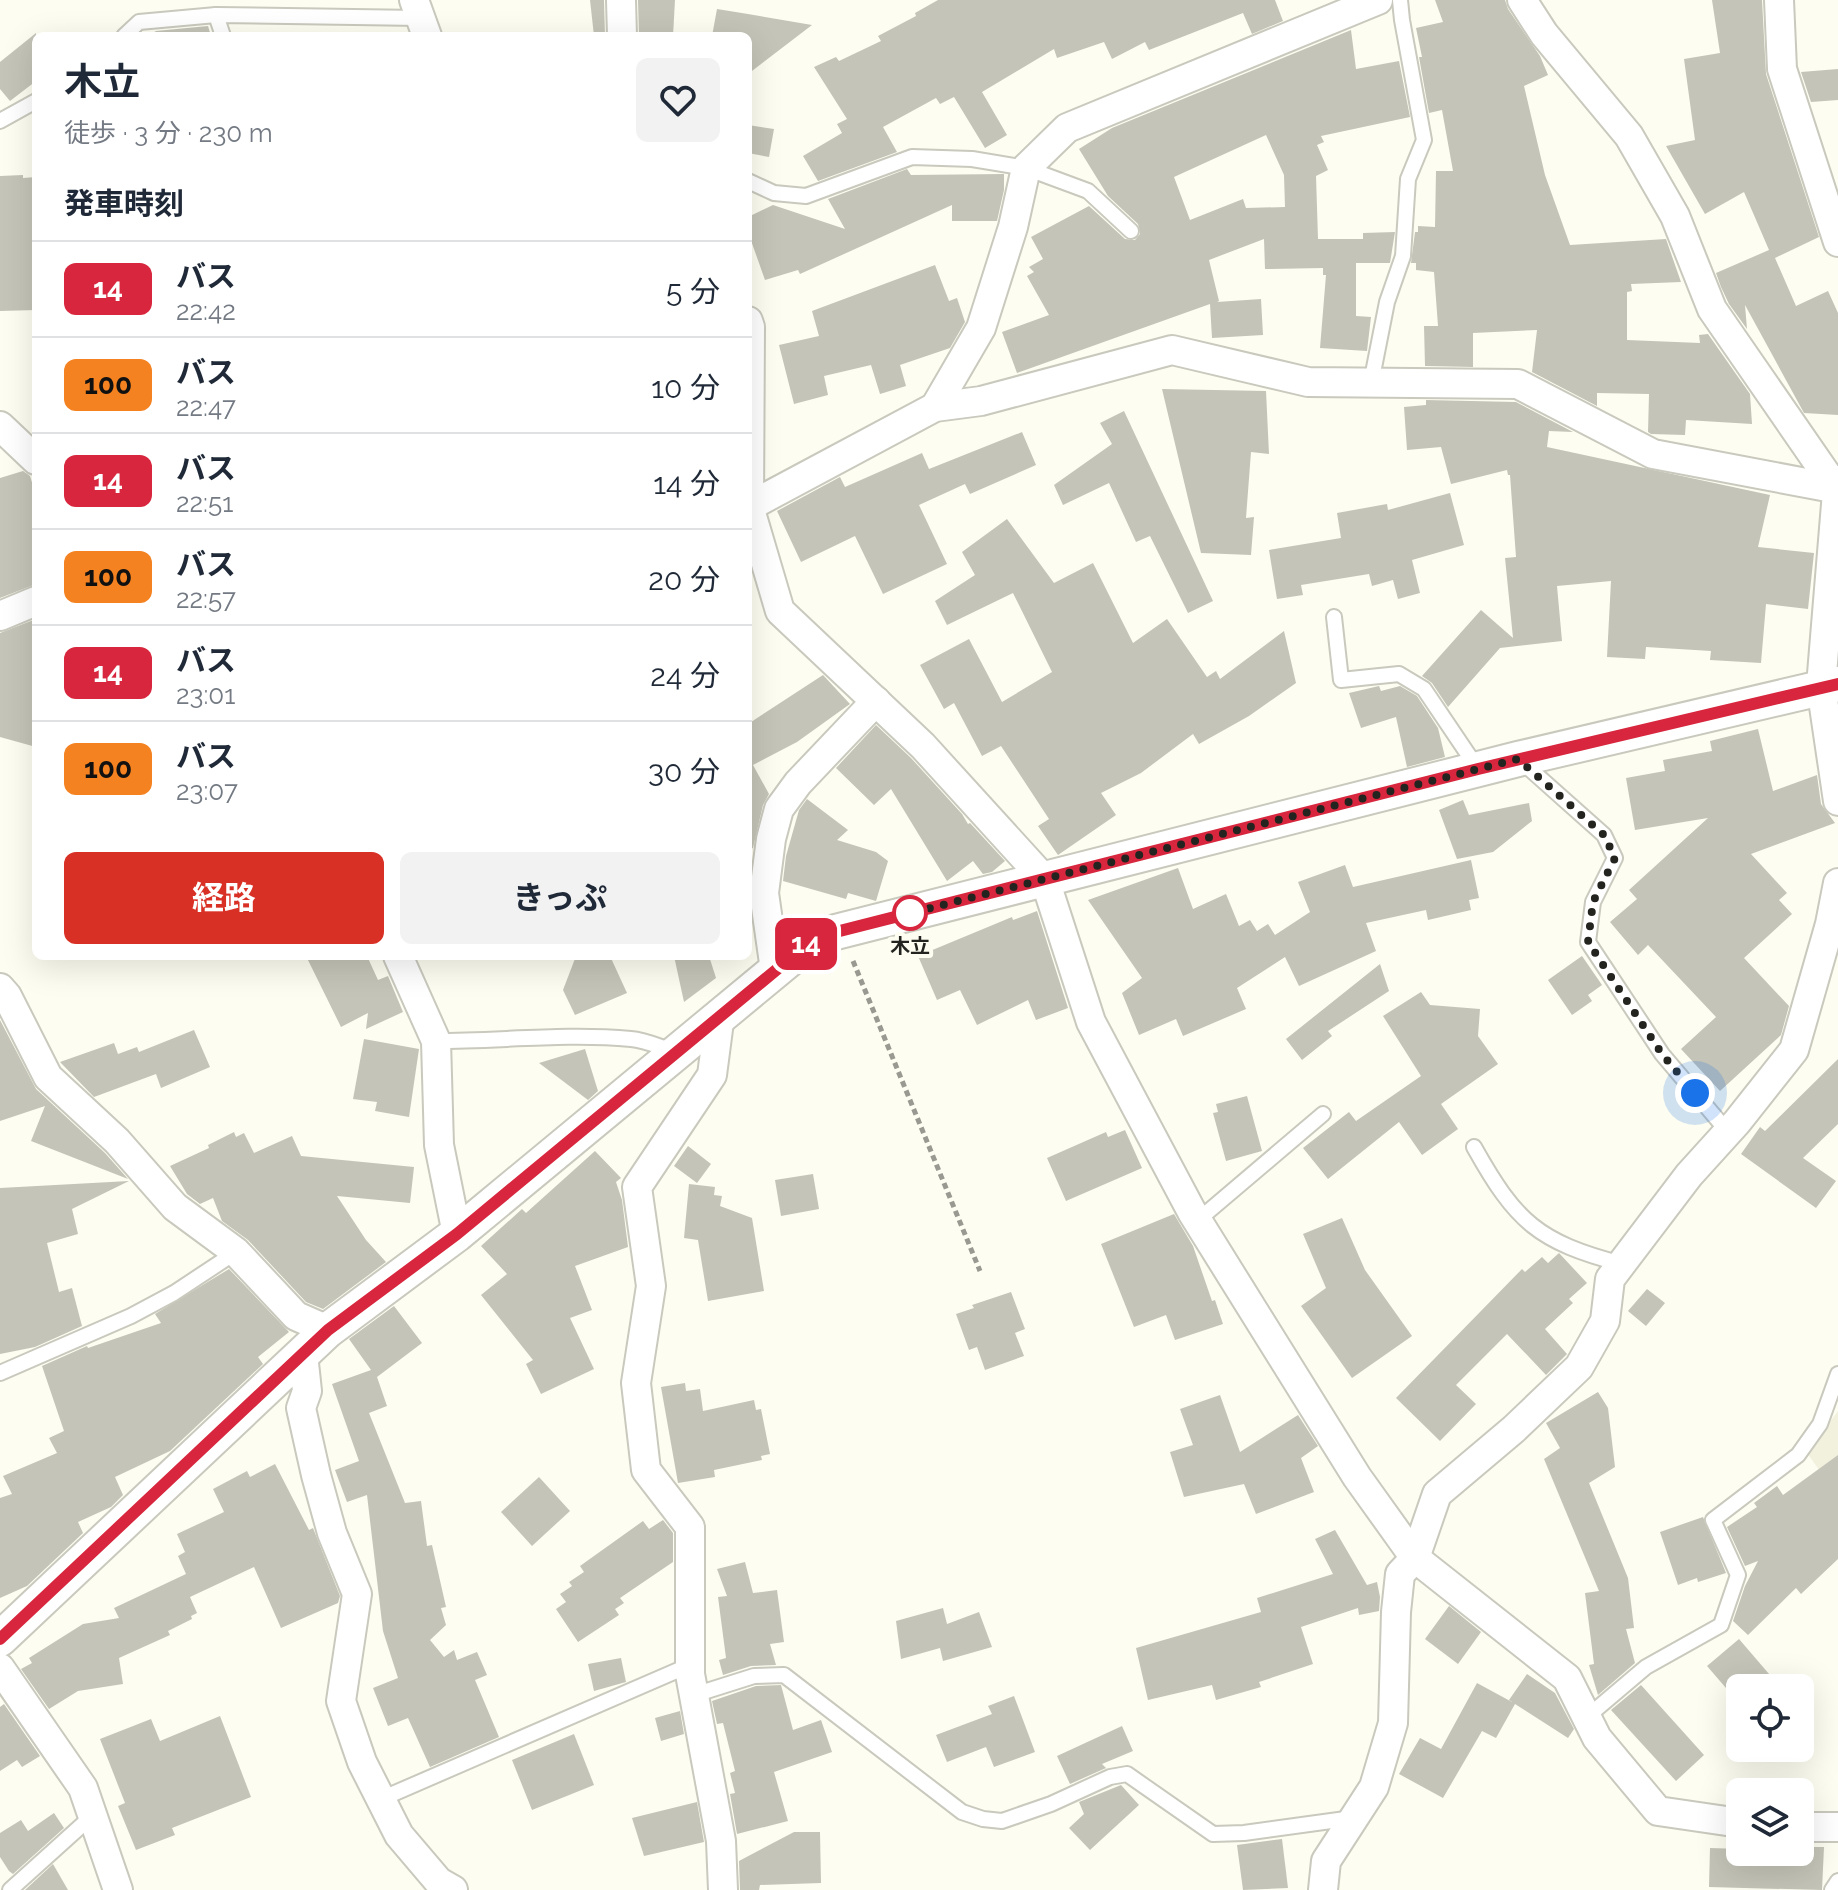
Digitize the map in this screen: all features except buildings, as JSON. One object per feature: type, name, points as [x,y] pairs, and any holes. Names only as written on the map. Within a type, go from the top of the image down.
[{"type":"street","points":[[621,0],[622,32]]},
{"type":"street","points":[[935,407],[981,328],[1013,227],[1026,168],[1067,128],[1378,0]]},
{"type":"street","points":[[1522,0],[1544,34],[1629,136],[1675,216],[1712,309],[1837,485],[1829,685],[1838,801]]},
{"type":"street","points":[[1779,0],[1782,69],[1836,229]]},
{"type":"street","points":[[752,505],[935,407],[981,401],[1172,350],[1308,382],[1518,384],[1653,454],[1837,485]]},
{"type":"street","points":[[0,426],[32,456]]},
{"type":"street","points":[[752,517],[780,611],[923,746],[1045,880],[1091,1022],[1197,1221],[1357,1477],[1415,1558],[1567,1678],[1597,1738],[1658,1811],[1726,1821]]},
{"type":"street","points":[[0,616],[32,603]]},
{"type":"street","points":[[0,1639],[328,1330],[457,1234],[816,937],[1518,759],[1829,685]]},
{"type":"street","points":[[775,970],[764,893],[771,839],[779,809],[798,783],[876,701]]},
{"type":"street","points":[[1323,1890],[1326,1861],[1374,1787],[1393,1723],[1400,1574],[1415,1558],[1437,1494],[1514,1429],[1579,1367],[1605,1321],[1610,1279],[1689,1175],[1794,1050],[1834,923],[1838,883]]},
{"type":"street","points":[[400,960],[436,1041],[439,1145],[457,1234]]},
{"type":"street","points":[[0,988],[48,1077],[117,1141],[175,1207],[236,1252],[296,1316],[328,1330]]},
{"type":"street","points":[[720,1014],[712,1075],[637,1187],[651,1286],[636,1383],[646,1470],[690,1527],[690,1665],[721,1841],[723,1890]]},
{"type":"street","points":[[303,1354],[307,1391],[301,1408],[313,1462],[332,1533],[357,1594],[341,1701],[362,1762],[399,1835],[439,1882],[453,1890]]},
{"type":"street","points":[[0,1668],[83,1788],[118,1890]]},
{"type":"street","points":[[1814,1829],[1836,1831]]},
{"type":"lane","points":[[1371,383],[1387,302],[1403,256],[1408,179],[1424,140],[1400,0]]},
{"type":"lane","points":[[216,15],[222,32]]},
{"type":"lane","points":[[128,32],[139,22],[216,15],[420,18]]},
{"type":"lane","points":[[0,121],[32,103]]},
{"type":"lane","points":[[752,183],[774,193],[806,196],[912,157],[972,159],[1026,168],[1088,191],[1131,231]]},
{"type":"lane","points":[[1334,617],[1341,680],[1399,674],[1424,689],[1478,769]]},
{"type":"lane","points":[[1518,759],[1604,835],[1615,858],[1593,902],[1588,942],[1662,1054],[1728,1132]]},
{"type":"lane","points":[[436,1041],[510,1040],[564,1035],[634,1039],[675,1052]]},
{"type":"lane","points":[[1197,1221],[1323,1114]]},
{"type":"lane","points":[[1474,1147],[1508,1201],[1527,1222],[1565,1247],[1622,1264]]},
{"type":"lane","points":[[0,1373],[142,1310],[236,1252]]},
{"type":"lane","points":[[1587,1717],[1646,1667],[1721,1625],[1738,1575],[1713,1520],[1798,1455],[1820,1424],[1838,1374]]},
{"type":"lane","points":[[381,1799],[690,1665]]},
{"type":"lane","points":[[694,1695],[754,1676],[784,1675],[962,1812],[983,1819],[1002,1821],[1051,1804],[1110,1777],[1127,1774],[1213,1834],[1244,1833],[1353,1818]]},
{"type":"lane","points":[[10,1890],[92,1816]]},
{"type":"lane","points":[[1832,1890],[1838,1881]]},
{"type":"path","points":[[841,930],[980,1271]]},
{"type":"shaded area","points":[[1838,1411],[1838,1496],[1807,1453]]},
{"type":"bus line","name":"14","points":[[0,1639],[328,1330],[457,1234],[816,937],[1478,769],[1838,684]]},
{"type":"place","name":"木立","points":[[910,913]]},
{"type":"route","points":[[910,913],[899,916],[1518,759],[1604,835],[1615,858],[1593,902],[1588,942],[1662,1054],[1695,1093]]}]
